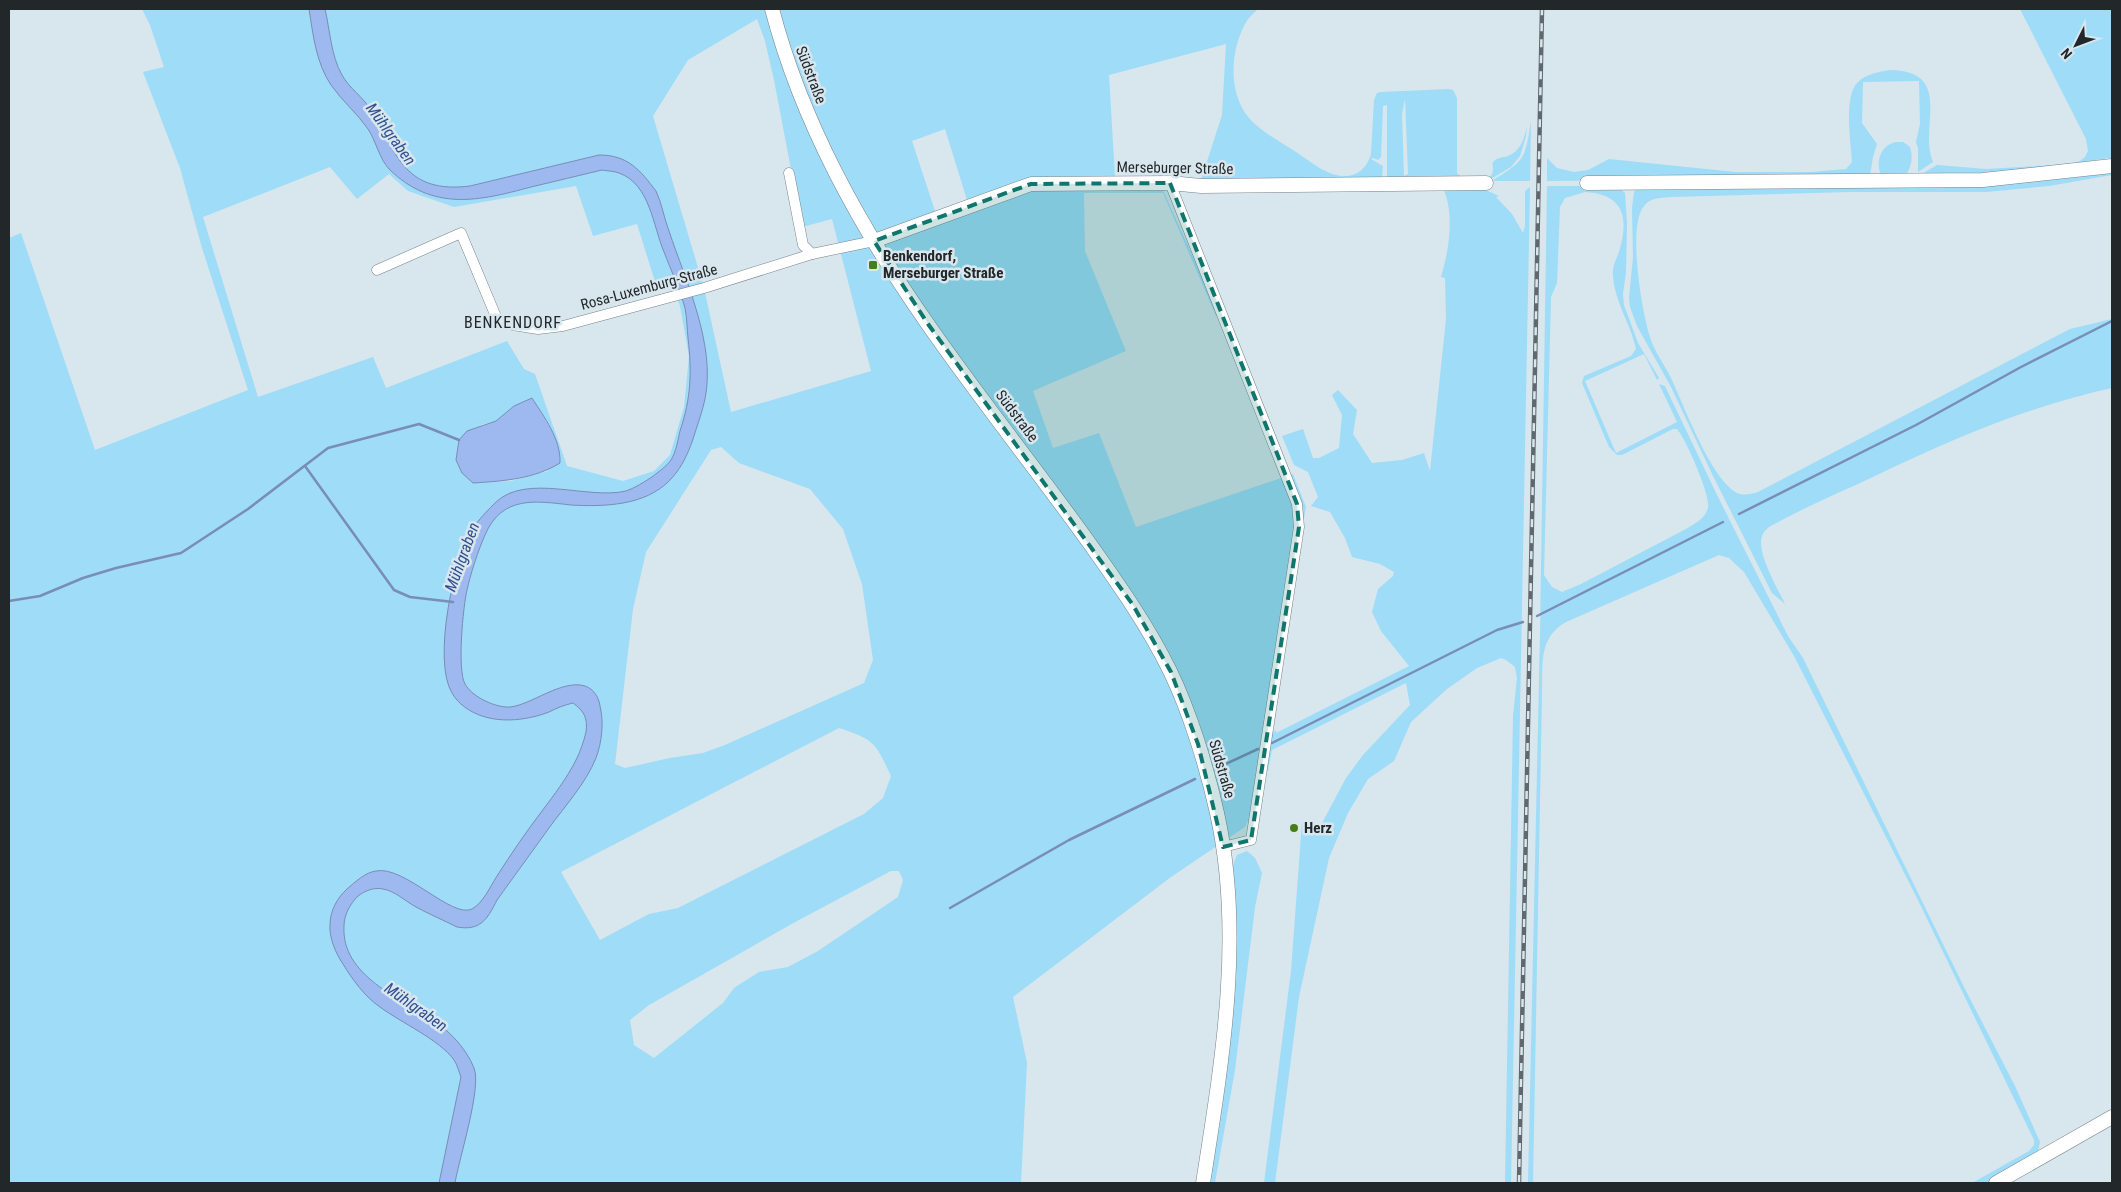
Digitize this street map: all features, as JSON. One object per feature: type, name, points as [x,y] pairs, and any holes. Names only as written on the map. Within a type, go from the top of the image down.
[{"type":"main road","name":"Südstraße","points":[[772,9],[790,70],[814,127],[845,192],[874,242],[928,324],[1045,481],[1133,605],[1171,672],[1198,744],[1218,815],[1223,847],[1230,938],[1226,1009],[1203,1183]]},
{"type":"main road","points":[[1587,183],[1983,180],[2112,166]]},
{"type":"main road","name":"Merseburger Straße","points":[[874,242],[1031,184],[1170,183],[1201,186],[1486,183]]},
{"type":"main road","points":[[1996,1183],[2112,1117]]},
{"type":"street","points":[[789,173],[803,245],[812,254]]},
{"type":"street","name":"Südstraße","points":[[1170,183],[1297,504],[1299,526],[1250,840],[1223,847]]},
{"type":"street","name":"Rosa-Luxemburg-Straße","points":[[377,270],[461,233],[497,319],[513,326],[538,329],[563,326],[704,288],[812,254],[874,242]]},
{"type":"highlighted area","points":[[1170,183],[1297,504],[1299,527],[1251,840],[1223,847],[1198,744],[1171,672],[1133,605],[928,324],[874,241],[1031,184]]},
{"type":"shaded area","points":[[142,9],[1258,9],[1246,22],[1236,47],[1234,72],[1237,97],[1249,118],[1259,128],[1326,171],[1340,176],[1347,176],[1360,172],[1366,166],[1371,154],[1374,100],[1377,93],[1381,92],[1453,90],[1457,98],[1457,173],[1461,177],[1478,179],[1490,176],[1493,173],[1493,162],[1495,160],[1512,154],[1519,147],[1524,139],[1527,125],[1526,136],[1520,156],[1511,167],[1489,180],[1387,181],[1387,105],[1383,106],[1381,157],[1378,160],[1371,159],[1383,166],[1382,178],[1201,180],[1222,115],[1226,44],[1109,75],[1115,177],[1033,177],[1023,192],[1041,188],[1162,188],[1220,317],[1216,316],[1163,193],[1084,193],[1085,251],[1126,351],[1033,391],[1053,448],[1099,433],[1136,527],[1293,474],[1306,507],[1249,819],[1245,827],[1171,877],[1013,997],[1027,1063],[1021,1183],[9,1183],[9,238],[21,233],[95,450],[248,390],[202,248],[180,168],[143,72],[164,67],[150,25]],"holes":[[[757,19],[765,41],[774,80],[802,227],[832,219],[871,371],[731,412],[704,288],[653,116],[688,60]],[[1405,99],[1408,174],[1404,176],[1402,114]],[[945,129],[967,200],[935,211],[912,141]],[[330,167],[357,199],[389,174],[408,191],[454,207],[576,186],[593,236],[637,224],[658,291],[674,289],[680,306],[689,356],[684,407],[670,455],[654,471],[623,481],[567,466],[535,374],[524,369],[507,341],[386,388],[373,357],[258,397],[203,217]],[[496,421],[548,471],[511,481],[473,483],[481,425]],[[721,447],[739,463],[810,489],[843,529],[862,584],[873,660],[864,683],[703,753],[625,768],[615,764],[633,609],[646,552],[711,450]],[[839,728],[867,739],[877,749],[891,776],[883,798],[864,814],[678,908],[649,914],[600,940],[561,872]],[[891,871],[899,871],[903,880],[898,897],[818,951],[788,967],[759,972],[734,988],[723,1003],[654,1058],[634,1045],[630,1020],[649,1005],[797,921]]]},
{"type":"shaded area","points":[[2020,9],[2112,9],[2112,161],[2109,158],[2072,164],[2085,157],[2088,151],[2086,139]]},
{"type":"shaded area","points":[[1890,70],[1910,73],[1922,80],[1928,91],[1930,104],[1930,148],[1933,162],[1918,172],[1918,148],[1916,142],[1920,124],[1919,81],[1863,82],[1862,123],[1877,144],[1870,175],[1795,179],[1547,181],[1547,158],[1557,168],[1574,172],[1588,170],[1609,159],[1735,172],[1812,172],[1846,169],[1852,162],[1849,108],[1853,89],[1865,77]]},
{"type":"shaded area","points":[[1531,121],[1530,181],[1492,181],[1522,158],[1527,144]]},
{"type":"shaded area","points":[[1896,142],[1903,142],[1910,147],[1910,168],[1906,175],[1881,175],[1879,159],[1881,154],[1886,146]]},
{"type":"shaded area","points":[[2070,164],[1993,176],[1920,175],[1937,165],[1986,169]]},
{"type":"shaded area","points":[[2112,168],[2112,175],[2049,186],[1986,192],[1850,192],[1672,197],[1653,199],[1644,206],[1639,216],[1636,250],[1643,309],[1650,337],[1704,451],[1721,478],[1733,491],[1740,494],[1758,492],[2070,329],[2112,319],[2112,388],[2019,414],[1990,425],[1795,513],[1769,527],[1762,536],[1762,551],[1785,604],[1772,593],[1671,387],[1637,326],[1630,307],[1634,192],[1638,187],[1910,184]]},
{"type":"shaded area","points":[[1547,186],[1617,186],[1625,193],[1627,223],[1624,305],[1638,343],[1659,378],[1657,380],[1644,354],[1585,381],[1616,453],[1677,422],[1659,384],[1665,386],[1717,495],[1788,636],[1803,658],[1965,989],[2015,1086],[2040,1142],[2038,1152],[2031,1159],[1988,1183],[1972,1183],[2029,1151],[2034,1145],[2034,1140],[1916,896],[1794,656],[1744,572],[1729,558],[1719,555],[1566,622],[1557,628],[1546,644],[1542,672],[1533,1183],[1528,1183],[1540,634]],"holes":[[[1585,192],[1609,198],[1621,210],[1624,229],[1614,266],[1614,285],[1636,349],[1631,356],[1584,376],[1582,383],[1609,447],[1617,455],[1622,455],[1673,429],[1677,429],[1697,468],[1706,492],[1708,508],[1702,518],[1686,529],[1562,592],[1552,587],[1544,575],[1551,297],[1557,283],[1560,207],[1565,198]]]},
{"type":"shaded area","points":[[1479,187],[1499,196],[1496,197],[1512,214],[1523,233],[1525,226],[1525,191],[1530,187],[1511,1183],[1505,1183],[1513,716],[1517,678],[1515,667],[1501,658],[1477,668],[1447,689],[1411,722],[1394,761],[1368,779],[1348,813],[1329,858],[1299,997],[1275,1183],[1264,1183],[1291,971],[1302,822],[1321,825],[1346,778],[1363,755],[1410,705],[1406,683],[1272,750],[1268,771],[1265,771],[1271,734],[1276,730],[1276,733],[1409,666],[1381,631],[1372,612],[1378,589],[1393,576],[1394,572],[1380,564],[1352,557],[1345,538],[1330,512],[1311,506],[1318,497],[1308,472],[1294,465],[1282,436],[1303,429],[1313,458],[1319,458],[1339,448],[1342,415],[1332,395],[1338,390],[1357,410],[1353,434],[1372,463],[1402,460],[1424,453],[1430,471],[1446,319],[1445,278],[1441,277],[1450,232],[1449,209],[1443,188]]},
{"type":"shaded area","points":[[1247,851],[1255,858],[1262,873],[1255,907],[1235,1070],[1215,1183],[1207,1183],[1231,870],[1237,855]]},
{"type":"water","name":"Mühlgraben","points":[[309,9],[325,9],[338,68],[348,84],[371,110],[397,156],[417,178],[431,184],[448,187],[470,186],[599,155],[626,161],[639,170],[658,196],[698,314],[706,357],[707,378],[701,414],[688,452],[676,473],[668,482],[649,495],[623,503],[590,506],[533,502],[510,507],[492,522],[482,541],[473,569],[465,598],[462,624],[461,666],[465,684],[468,689],[479,697],[491,704],[504,707],[527,702],[567,686],[585,686],[591,689],[596,694],[599,703],[602,732],[596,758],[581,785],[503,891],[490,913],[477,925],[465,928],[457,927],[416,907],[392,892],[379,889],[369,890],[358,896],[346,914],[344,926],[346,943],[352,959],[376,984],[447,1031],[463,1048],[474,1068],[476,1077],[473,1106],[455,1183],[439,1183],[461,1077],[456,1064],[439,1045],[388,1013],[369,998],[359,987],[340,960],[334,946],[330,930],[331,915],[340,896],[347,889],[365,875],[376,871],[387,871],[400,876],[452,906],[463,910],[472,909],[483,899],[519,843],[569,773],[580,750],[586,727],[584,715],[573,703],[533,717],[507,720],[482,716],[469,710],[452,693],[446,677],[444,657],[448,607],[453,582],[460,558],[476,524],[496,502],[509,494],[524,489],[541,488],[611,493],[626,491],[636,487],[665,467],[673,457],[677,446],[690,385],[686,316],[681,294],[644,196],[638,186],[629,178],[619,173],[602,170],[475,199],[440,197],[422,192],[406,183],[389,169],[368,129],[331,85],[322,67],[316,48]]},
{"type":"water","points":[[532,398],[555,437],[560,454],[560,463],[529,476],[473,483],[462,473],[456,460],[459,440],[467,431],[496,421],[514,406]]},
{"type":"waterway","points":[[1739,514],[1916,425],[2021,367],[2112,321]]},
{"type":"waterway","points":[[9,601],[40,596],[83,578],[116,568],[181,553],[248,509],[328,448],[419,424],[459,440]]},
{"type":"waterway","points":[[305,466],[394,590],[410,597],[453,602]]},
{"type":"waterway","points":[[1537,616],[1723,522]]},
{"type":"waterway","points":[[1272,743],[1497,630],[1523,622]]},
{"type":"waterway","points":[[1217,768],[1258,749]]},
{"type":"waterway","points":[[950,908],[1069,840],[1195,779]]},
{"type":"railway","points":[[1519,1183],[1542,9]]},
{"type":"place","name":"Benkendorf, Merseburger Straße","points":[[873,265]]},
{"type":"place","name":"Herz","points":[[1294,828]]},
{"type":"district","name":"BENKENDORF","points":[[513,322]]}]
